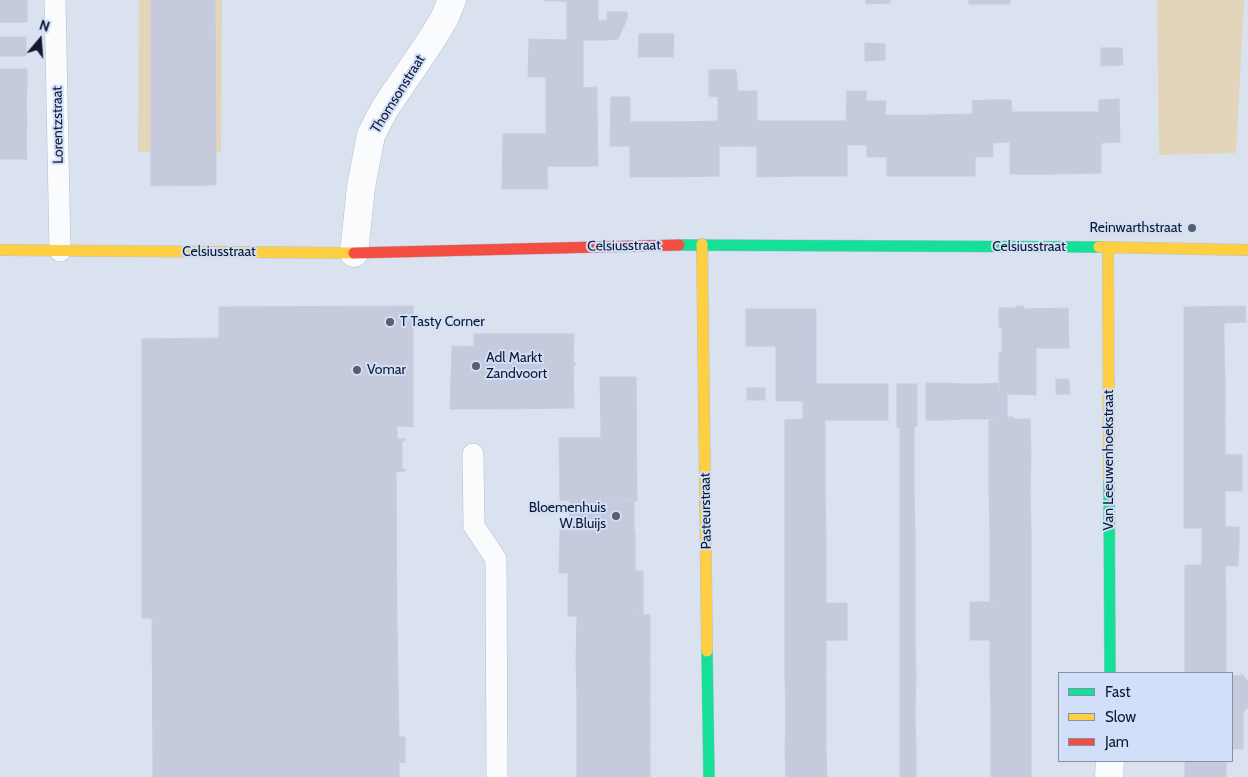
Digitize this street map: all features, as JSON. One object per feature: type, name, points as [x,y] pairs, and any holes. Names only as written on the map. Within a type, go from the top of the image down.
[{"type":"street","name":"Thomsonstraat","points":[[354,253],[361,187],[371,134],[385,108],[444,19],[452,0]]},
{"type":"street","name":"Celsiusstraat","points":[[0,250],[354,253],[702,244],[1248,250]]},
{"type":"street","name":"Pasteurstraat","points":[[702,244],[709,777]]},
{"type":"street","name":"Van Leeuwenhoekstraat","points":[[1108,248],[1110,672]]},
{"type":"street","points":[[1109,777],[1110,762]]},
{"type":"lane","name":"Lorentzstraat","points":[[55,0],[60,251]]},
{"type":"lane","points":[[473,454],[474,526],[496,559],[496,777]]},
{"type":"shaded area","points":[[139,0],[222,0],[221,152],[138,152]]},
{"type":"shaded area","points":[[1157,0],[1244,0],[1236,153],[1159,155]]},
{"type":"building","points":[[0,0],[27,0],[27,3],[0,4]]},
{"type":"building","points":[[151,0],[215,0],[216,185],[151,186]]},
{"type":"building","points":[[545,0],[598,0],[598,21],[607,20],[607,12],[627,12],[627,19],[618,39],[567,40],[567,1]]},
{"type":"building","points":[[866,0],[890,0],[890,3],[866,4]]},
{"type":"building","points":[[969,0],[991,0],[991,4],[969,4]]},
{"type":"building","points":[[991,0],[1010,0],[1010,4],[991,4]]},
{"type":"building","points":[[27,3],[27,22],[0,22],[0,4]]},
{"type":"building","points":[[639,34],[674,34],[673,57],[638,57]]},
{"type":"building","points":[[0,37],[26,37],[26,56],[0,56]]},
{"type":"building","points":[[529,39],[583,39],[583,88],[597,87],[597,112],[546,112],[546,77],[528,77]]},
{"type":"building","points":[[865,43],[885,44],[885,60],[865,61]]},
{"type":"building","points":[[1101,48],[1122,48],[1123,65],[1101,66]]},
{"type":"building","points":[[0,69],[27,69],[27,88],[0,88]]},
{"type":"building","points":[[709,70],[736,70],[738,146],[719,146],[719,176],[674,177],[674,122],[718,121],[718,97],[709,96]]},
{"type":"building","points":[[0,88],[27,88],[26,105],[0,106]]},
{"type":"building","points":[[738,91],[757,91],[757,121],[802,121],[802,176],[757,177],[757,146],[738,146]]},
{"type":"building","points":[[847,91],[866,91],[867,145],[847,145],[847,176],[802,176],[802,121],[846,121]]},
{"type":"building","points":[[611,97],[630,97],[630,122],[674,122],[674,177],[630,177],[630,146],[610,146]]},
{"type":"building","points":[[1119,99],[1120,142],[1101,143],[1101,173],[1055,174],[1055,112],[1099,112],[1099,100]]},
{"type":"building","points":[[991,100],[1011,100],[1012,112],[1055,112],[1055,174],[1010,174],[1010,142],[992,143]]},
{"type":"building","points":[[991,100],[993,157],[975,157],[975,176],[928,176],[929,115],[973,114],[972,101]]},
{"type":"building","points":[[866,101],[886,101],[885,115],[929,115],[928,176],[887,176],[887,157],[867,157]]},
{"type":"building","points":[[26,105],[27,123],[0,123],[0,106]]},
{"type":"building","points":[[546,112],[597,112],[598,166],[547,166],[548,189],[502,189],[503,134],[546,134]]},
{"type":"building","points":[[0,123],[27,123],[26,141],[0,140]]},
{"type":"building","points":[[0,140],[26,141],[27,159],[0,159]]},
{"type":"building","points":[[413,306],[413,427],[397,426],[397,439],[405,439],[402,441],[402,470],[405,469],[405,471],[396,472],[397,626],[174,626],[174,618],[142,618],[142,339],[219,338],[219,307]]},
{"type":"building","points":[[1016,306],[1023,306],[1024,309],[1068,308],[1069,348],[1036,348],[1036,395],[1007,394],[1007,417],[1013,417],[1013,419],[999,419],[999,353],[1002,353],[1002,327],[999,327],[999,308],[1016,308]]},
{"type":"building","points":[[1245,306],[1246,322],[1224,323],[1224,344],[1184,344],[1184,307]]},
{"type":"building","points":[[746,309],[816,309],[816,420],[803,419],[803,401],[776,401],[776,346],[746,346]]},
{"type":"building","points":[[474,334],[497,334],[497,347],[474,346]]},
{"type":"building","points":[[497,334],[574,334],[573,361],[576,364],[573,366],[574,408],[497,409]]},
{"type":"building","points":[[1184,344],[1224,344],[1225,380],[1184,381]]},
{"type":"building","points":[[452,346],[497,347],[497,409],[450,409]]},
{"type":"building","points":[[600,377],[636,377],[637,501],[560,500],[559,438],[601,438]]},
{"type":"building","points":[[1056,379],[1069,379],[1070,394],[1056,394]]},
{"type":"building","points":[[1225,380],[1225,417],[1184,417],[1184,381]]},
{"type":"building","points":[[926,383],[944,383],[944,420],[926,420]]},
{"type":"building","points":[[944,383],[962,384],[962,419],[944,420]]},
{"type":"building","points":[[1000,383],[999,419],[980,419],[980,384]]},
{"type":"building","points":[[816,384],[835,384],[835,420],[816,420]]},
{"type":"building","points":[[835,384],[852,384],[852,420],[835,420]]},
{"type":"building","points":[[852,384],[871,384],[870,420],[852,420]]},
{"type":"building","points":[[871,384],[888,384],[888,420],[870,420]]},
{"type":"building","points":[[897,384],[917,384],[917,421],[897,421]]},
{"type":"building","points":[[962,384],[980,384],[980,419],[962,419]]},
{"type":"building","points":[[747,388],[765,388],[765,400],[747,400]]},
{"type":"building","points":[[1184,417],[1225,417],[1225,454],[1184,454]]},
{"type":"building","points":[[1030,419],[1031,455],[989,456],[989,420]]},
{"type":"building","points":[[785,420],[825,421],[825,458],[785,457]]},
{"type":"building","points":[[897,421],[917,421],[917,426],[914,427],[914,458],[900,459],[900,427],[897,428]]},
{"type":"building","points":[[1184,454],[1242,455],[1242,491],[1184,490]]},
{"type":"building","points":[[1031,455],[1030,493],[989,493],[989,456]]},
{"type":"building","points":[[785,457],[825,458],[825,494],[785,494]]},
{"type":"building","points":[[914,458],[914,494],[900,495],[900,459]]},
{"type":"building","points":[[1184,490],[1225,491],[1225,527],[1239,527],[1239,546],[1202,546],[1202,528],[1184,528]]},
{"type":"building","points":[[989,493],[1030,493],[1031,530],[990,530]]},
{"type":"building","points":[[785,494],[825,494],[826,531],[785,530]]},
{"type":"building","points":[[914,494],[915,530],[900,529],[900,495]]},
{"type":"building","points":[[570,499],[634,500],[634,530],[569,531]]},
{"type":"building","points":[[900,529],[915,530],[915,568],[900,568]]},
{"type":"building","points":[[560,530],[635,530],[635,571],[568,571],[568,573],[559,573]]},
{"type":"building","points":[[785,530],[826,531],[826,567],[785,568]]},
{"type":"building","points":[[990,530],[1031,530],[1031,566],[990,567]]},
{"type":"building","points":[[1202,546],[1239,546],[1238,566],[1225,566],[1226,601],[1185,602],[1185,565],[1202,565]]},
{"type":"building","points":[[1031,566],[1031,602],[990,603],[990,567]]},
{"type":"building","points":[[826,567],[826,603],[785,603],[785,568]]},
{"type":"building","points":[[900,568],[915,568],[915,602],[900,602]]},
{"type":"building","points":[[568,571],[643,571],[643,614],[577,614],[577,616],[568,616]]},
{"type":"building","points":[[1226,601],[1226,638],[1185,639],[1185,602]]},
{"type":"building","points":[[900,602],[915,602],[915,640],[900,640]]},
{"type":"building","points":[[970,602],[1031,602],[1031,640],[970,640]]},
{"type":"building","points":[[785,603],[847,603],[847,640],[785,641]]},
{"type":"building","points":[[577,614],[650,615],[650,659],[576,659]]},
{"type":"building","points":[[174,618],[174,626],[397,626],[399,737],[405,737],[405,763],[399,762],[399,777],[153,777],[152,619]]},
{"type":"building","points":[[1226,638],[1226,672],[1185,672],[1185,639]]},
{"type":"building","points":[[826,640],[826,677],[785,677],[785,641]]},
{"type":"building","points":[[900,640],[915,640],[916,675],[900,675]]},
{"type":"building","points":[[990,640],[1031,640],[1031,676],[990,676]]},
{"type":"building","points":[[576,659],[650,659],[650,703],[577,703]]},
{"type":"building","points":[[900,675],[916,675],[915,713],[900,713]]},
{"type":"building","points":[[1243,675],[1248,682],[1248,707],[1243,712],[1233,712],[1233,676]]},
{"type":"building","points":[[990,676],[1031,676],[1031,713],[991,713]]},
{"type":"building","points":[[785,677],[826,677],[826,713],[786,714]]},
{"type":"building","points":[[577,703],[650,703],[650,747],[577,747]]},
{"type":"building","points":[[1233,712],[1243,712],[1243,749],[1233,749]]},
{"type":"building","points":[[826,713],[826,751],[785,751],[786,714]]},
{"type":"building","points":[[900,713],[915,713],[916,750],[900,749]]},
{"type":"building","points":[[991,713],[1031,713],[1031,750],[991,749]]},
{"type":"building","points":[[577,747],[650,747],[650,777],[577,777]]},
{"type":"building","points":[[900,749],[916,750],[916,777],[900,777]]},
{"type":"building","points":[[991,749],[1031,750],[1031,777],[991,777]]},
{"type":"building","points":[[785,751],[826,751],[827,777],[786,777]]},
{"type":"building","points":[[1185,762],[1226,762],[1226,777],[1185,777]]},
{"type":"traffic: fast","points":[[679,245],[1099,247]]},
{"type":"traffic: fast","points":[[1109,481],[1110,672]]},
{"type":"traffic: fast","points":[[707,651],[709,777]]},
{"type":"traffic: slow","points":[[702,244],[707,651]]},
{"type":"traffic: slow","points":[[1099,247],[1248,250]]},
{"type":"traffic: slow","points":[[1108,247],[1109,481]]},
{"type":"traffic: slow","points":[[0,250],[354,253]]},
{"type":"traffic: jam","points":[[354,253],[679,245]]},
{"type":"place","name":"Reinwarthstraat","points":[[1192,228]]},
{"type":"place","name":"T Tasty Corner","points":[[390,322]]},
{"type":"place","name":"Adl Markt Zandvoort","points":[[476,366]]},
{"type":"place","name":"Vomar","points":[[357,370]]},
{"type":"place","name":"Bloemenhuis W.Bluijs","points":[[616,516]]}]
